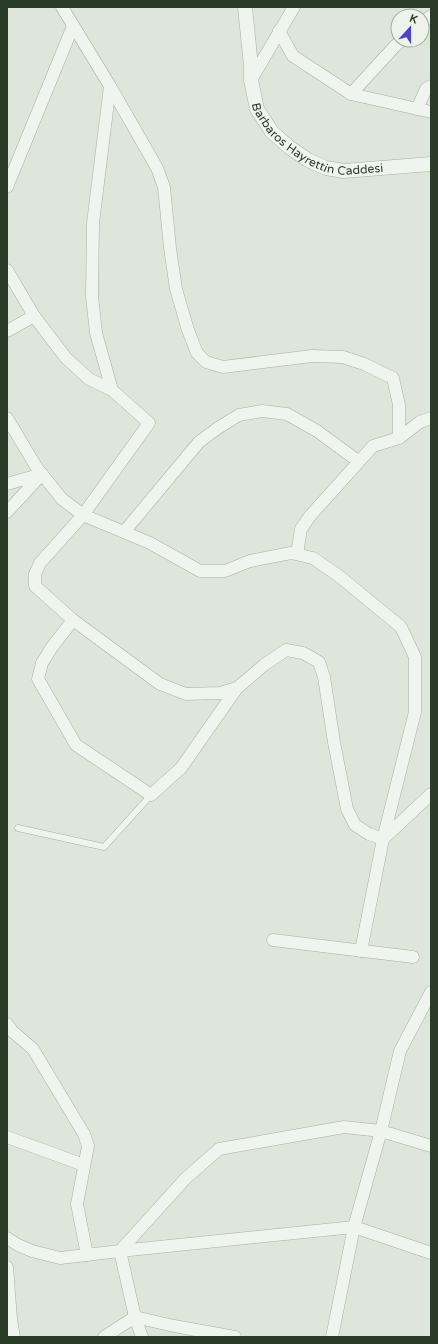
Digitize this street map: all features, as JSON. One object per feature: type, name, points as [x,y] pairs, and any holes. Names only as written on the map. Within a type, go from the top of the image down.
[{"type":"street","points":[[62,7],[157,168],[164,187],[170,248],[176,288],[188,330],[197,353],[206,362],[223,367],[312,356],[343,357],[364,364],[393,378],[399,404],[399,438]]},
{"type":"street","name":"Barbaros Hayrettin Caddesi","points":[[245,7],[252,66],[251,80],[257,109],[272,132],[289,147],[308,160],[326,168],[344,171],[431,164]]},
{"type":"street","points":[[251,80],[294,7]]},
{"type":"street","points":[[7,187],[73,26]]},
{"type":"street","points":[[279,32],[293,56],[351,94],[431,112]]},
{"type":"street","points":[[351,94],[393,48]]},
{"type":"street","points":[[110,86],[93,223],[92,296],[96,333],[112,390]]},
{"type":"street","points":[[417,109],[426,89],[431,86]]},
{"type":"street","points":[[7,270],[34,316],[66,358],[89,379],[112,390],[149,423],[83,515],[40,563],[36,574],[35,586],[73,620],[160,684],[186,694],[220,693],[237,688]]},
{"type":"street","points":[[7,331],[34,316]]},
{"type":"street","points":[[124,532],[199,442],[218,428],[239,416],[262,411],[287,414],[317,431],[358,461]]},
{"type":"street","points":[[7,418],[42,474],[62,499],[83,515],[150,543],[200,572],[225,571],[250,560],[291,553],[313,558],[339,576],[401,627],[415,657],[415,712],[383,839],[361,951]]},
{"type":"street","points":[[297,554],[301,529],[358,461],[373,446],[399,438],[420,422],[431,418]]},
{"type":"street","points":[[7,484],[42,474]]},
{"type":"street","points":[[7,512],[42,474]]},
{"type":"street","points":[[73,620],[52,647],[42,664],[38,679],[76,745],[151,795],[181,768],[237,688],[264,665],[286,650],[304,653],[319,662],[324,677],[334,742],[347,809],[355,825],[369,834],[383,839]]},
{"type":"street","points":[[383,839],[431,794]]},
{"type":"street","points":[[273,940],[413,957]]},
{"type":"street","points":[[332,1337],[354,1227],[381,1131],[400,1051],[431,992]]},
{"type":"street","points":[[7,1024],[12,1031],[32,1049],[84,1134],[88,1146],[77,1204],[87,1255]]},
{"type":"street","points":[[120,1250],[186,1180],[219,1149],[344,1127],[381,1131],[431,1146]]},
{"type":"street","points":[[7,1137],[84,1165]]},
{"type":"street","points":[[7,1238],[32,1251],[60,1258],[120,1250],[354,1227],[431,1253]]},
{"type":"street","points":[[120,1250],[135,1317],[142,1337]]},
{"type":"street","points":[[7,1267],[14,1337]]},
{"type":"street","points":[[104,1337],[135,1317],[235,1337]]},
{"type":"lane","points":[[18,828],[104,847],[151,795]]}]
